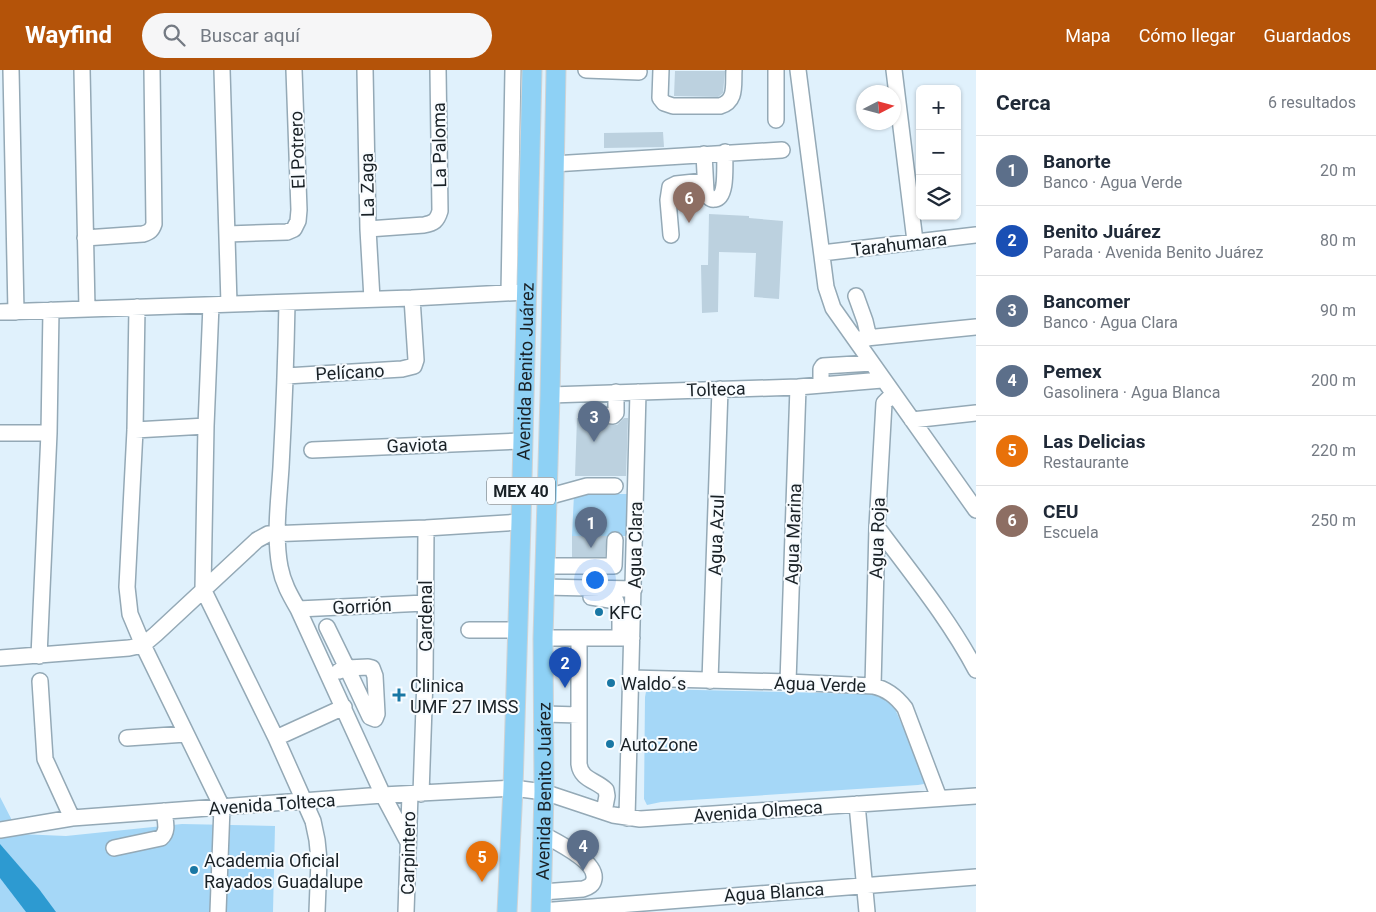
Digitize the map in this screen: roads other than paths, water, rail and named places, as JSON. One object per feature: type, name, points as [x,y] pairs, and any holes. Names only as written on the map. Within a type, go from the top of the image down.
[{"type":"main road","name":"Avenida Benito Juárez","points":[[507,912],[513,788],[521,522],[522,441],[518,293],[532,70]]},
{"type":"main road","name":"Avenida Benito Juárez","points":[[541,912],[544,792],[544,566],[550,395],[556,70]]},
{"type":"street","points":[[11,70],[7,242],[16,312]]},
{"type":"street","points":[[82,70],[87,309]]},
{"type":"street","points":[[85,238],[143,234],[152,229],[154,224],[152,70]]},
{"type":"street","points":[[222,70],[229,304]]},
{"type":"street","name":"El Potrero","points":[[227,234],[287,232],[294,228],[298,220],[294,70]]},
{"type":"street","name":"La Zaga","points":[[365,70],[368,229],[372,300]]},
{"type":"street","name":"La Paloma","points":[[368,229],[432,224],[438,219],[440,211],[438,70]]},
{"type":"street","points":[[0,312],[372,300],[518,293],[513,70]]},
{"type":"street","points":[[586,70],[639,72]]},
{"type":"street","points":[[662,70],[660,98],[664,103],[673,106],[720,106],[727,104],[731,100],[734,70]]},
{"type":"street","points":[[776,70],[776,120]]},
{"type":"street","points":[[798,70],[822,253],[829,298],[833,308],[862,339],[872,363],[882,380],[976,510]]},
{"type":"street","points":[[894,70],[915,241]]},
{"type":"street","points":[[553,164],[724,152],[782,150]]},
{"type":"street","points":[[704,154],[706,192],[709,197],[718,199],[722,195],[724,188],[724,152]]},
{"type":"street","points":[[671,235],[668,200],[670,187],[676,184],[704,181]]},
{"type":"street","name":"Tarahumara","points":[[822,253],[976,235]]},
{"type":"street","points":[[856,296],[865,321],[862,339]]},
{"type":"street","name":"Pelícano","points":[[286,376],[402,369],[414,366],[416,360],[412,298]]},
{"type":"street","points":[[288,303],[278,533],[283,581],[344,707],[383,795],[408,842]]},
{"type":"street","points":[[211,305],[206,426],[203,589],[276,738],[313,821],[319,860],[317,912]]},
{"type":"street","points":[[137,307],[135,430],[128,596],[130,614],[222,807],[218,912]]},
{"type":"street","points":[[39,656],[49,433],[51,310]]},
{"type":"street","points":[[862,339],[976,327]]},
{"type":"street","points":[[821,385],[821,370],[823,366],[872,363]]},
{"type":"street","name":"Tolteca","points":[[550,395],[798,387],[882,380]]},
{"type":"street","name":"Agua Marina","points":[[788,682],[798,387]]},
{"type":"street","name":"Agua Azul","points":[[710,681],[720,389]]},
{"type":"street","points":[[592,414],[613,416],[616,413],[616,392]]},
{"type":"street","name":"Agua Clara","points":[[627,818],[631,678],[626,638],[634,589],[638,392]]},
{"type":"street","name":"Agua Roja","points":[[873,686],[877,527],[884,403],[893,394]]},
{"type":"street","points":[[912,420],[976,413]]},
{"type":"street","points":[[135,430],[206,426]]},
{"type":"street","points":[[0,434],[49,433]]},
{"type":"street","name":"Gaviota","points":[[312,450],[522,441]]},
{"type":"street","points":[[547,497],[587,486],[616,486]]},
{"type":"street","points":[[0,658],[129,648],[143,644],[257,540],[268,534],[521,522]]},
{"type":"street","points":[[877,527],[944,616],[976,670]]},
{"type":"street","name":"Cardenal","points":[[415,794],[425,678],[426,528]]},
{"type":"street","points":[[614,566],[615,540]]},
{"type":"street","points":[[544,566],[634,566]]},
{"type":"street","points":[[544,587],[634,589]]},
{"type":"street","points":[[543,638],[626,638],[616,601],[583,596],[571,588]]},
{"type":"street","name":"Gorrión","points":[[298,609],[425,603]]},
{"type":"street","points":[[327,627],[347,668],[329,675]]},
{"type":"street","points":[[469,630],[517,630]]},
{"type":"street","points":[[579,639],[578,757],[580,770],[584,776],[606,790],[607,796],[604,812]]},
{"type":"street","name":"Agua Verde","points":[[631,678],[873,686],[889,692],[905,708],[939,798]]},
{"type":"street","points":[[40,681],[45,759],[72,818]]},
{"type":"street","points":[[276,738],[344,707]]},
{"type":"street","points":[[544,714],[579,715]]},
{"type":"street","points":[[127,738],[186,734]]},
{"type":"street","name":"Avenida Tolteca","points":[[0,830],[72,818],[383,795],[513,788],[544,792]]},
{"type":"street","name":"Avenida Olmeca","points":[[544,792],[627,818],[655,819],[976,796]]},
{"type":"street","name":"Carpintero","points":[[406,912],[408,842],[415,794]]},
{"type":"street","points":[[857,804],[867,912]]},
{"type":"street","points":[[114,848],[161,838],[166,830],[164,811]]},
{"type":"street","points":[[542,834],[588,864],[594,874],[594,879],[588,887],[583,889],[542,892]]},
{"type":"street","name":"Agua Blanca","points":[[541,912],[976,877]]},
{"type":"water","points":[[0,844],[56,912],[26,912],[0,878]]},
{"type":"place","name":"CEU","points":[[689,223]]},
{"type":"place","name":"Bancomer","points":[[594,442]]},
{"type":"place","name":"Banorte","points":[[591,548]]},
{"type":"place","name":"KFC","points":[[599,612]]},
{"type":"place","name":"Waldo´s","points":[[611,683]]},
{"type":"place","name":"Benito Juárez","points":[[565,688]]},
{"type":"place","name":"Clinica UMF 27 IMSS","points":[[399,695]]},
{"type":"place","name":"AutoZone","points":[[610,744]]},
{"type":"place","name":"Academia Oficial Rayados Guadalupe","points":[[194,870]]},
{"type":"place","name":"Pemex","points":[[583,871]]},
{"type":"place","name":"Las Delicias","points":[[482,882]]}]
